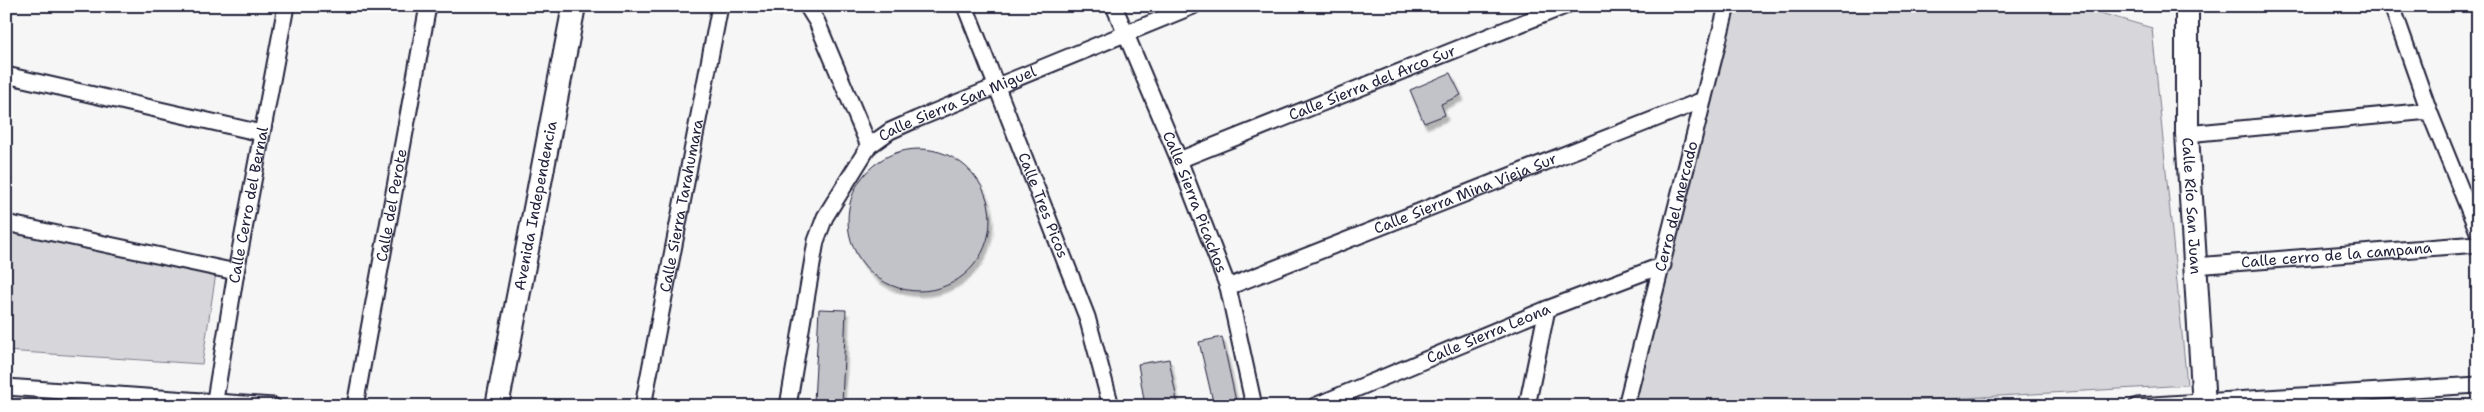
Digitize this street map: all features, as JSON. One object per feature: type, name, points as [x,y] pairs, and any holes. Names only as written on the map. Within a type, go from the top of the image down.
[{"type":"street","name":"Calle Cerro del Bernal","points":[[214,404],[261,133],[286,6]]},
{"type":"street","name":"Calle del Perote","points":[[355,406],[428,6]]},
{"type":"street","name":"Avenida Independencia","points":[[497,406],[574,6]]},
{"type":"street","name":"Calle Sierra Tarahumara","points":[[643,406],[692,163],[720,6]]},
{"type":"street","points":[[807,6],[817,22],[869,146]]},
{"type":"street","name":"Calle Tres Picos","points":[[965,6],[1087,317],[1111,406]]},
{"type":"street","name":"Calle Sierra Picachos","points":[[1114,6],[1179,160],[1228,287],[1254,406]]},
{"type":"street","name":"Calle Sierra San Miguel","points":[[788,406],[816,241],[825,217],[844,183],[869,146],[890,131],[917,118],[1194,6]]},
{"type":"street","name":"Calle Sierra del Arco Sur","points":[[1179,160],[1565,6]]},
{"type":"street","name":"Cerro del mercado","points":[[1626,406],[1727,6]]},
{"type":"street","name":"Calle Río San Juan","points":[[2187,6],[2187,134],[2204,404]]},
{"type":"street","points":[[2392,6],[2429,111],[2478,232]]},
{"type":"street","points":[[6,75],[261,133]]},
{"type":"street","name":"Calle Sierra Mina Vieja Sur","points":[[1228,287],[1703,100]]},
{"type":"street","points":[[2187,134],[2429,111]]},
{"type":"street","points":[[6,223],[236,272]]},
{"type":"street","name":"Calle cerro de la campana","points":[[2195,266],[2478,244]]},
{"type":"street","name":"Calle Sierra Leona","points":[[1314,406],[1547,309],[1663,265]]},
{"type":"street","points":[[1527,406],[1547,309]]},
{"type":"street","points":[[2138,406],[2204,404],[2478,385]]},
{"type":"street","points":[[6,387],[214,404],[273,406]]},
{"type":"shaded area","points":[[1735,6],[2076,6],[2152,28],[2187,385],[1827,406],[1635,406]]},
{"type":"shaded area","points":[[6,230],[216,273],[202,364],[6,351]]},
{"type":"building","points":[[1450,73],[1461,95],[1441,104],[1445,115],[1424,123],[1410,90]]},
{"type":"building","points":[[919,149],[946,155],[958,161],[969,170],[978,181],[984,193],[990,220],[984,247],[978,259],[969,270],[958,279],[946,285],[919,291],[892,285],[880,279],[869,270],[860,259],[854,247],[848,220],[854,193],[860,181],[869,170],[880,161],[892,155]]},
{"type":"building","points":[[819,309],[846,310],[842,403],[814,402]]},
{"type":"building","points":[[1222,337],[1237,406],[1214,406],[1199,342]]},
{"type":"building","points":[[1169,359],[1178,406],[1145,406],[1138,364]]}]
